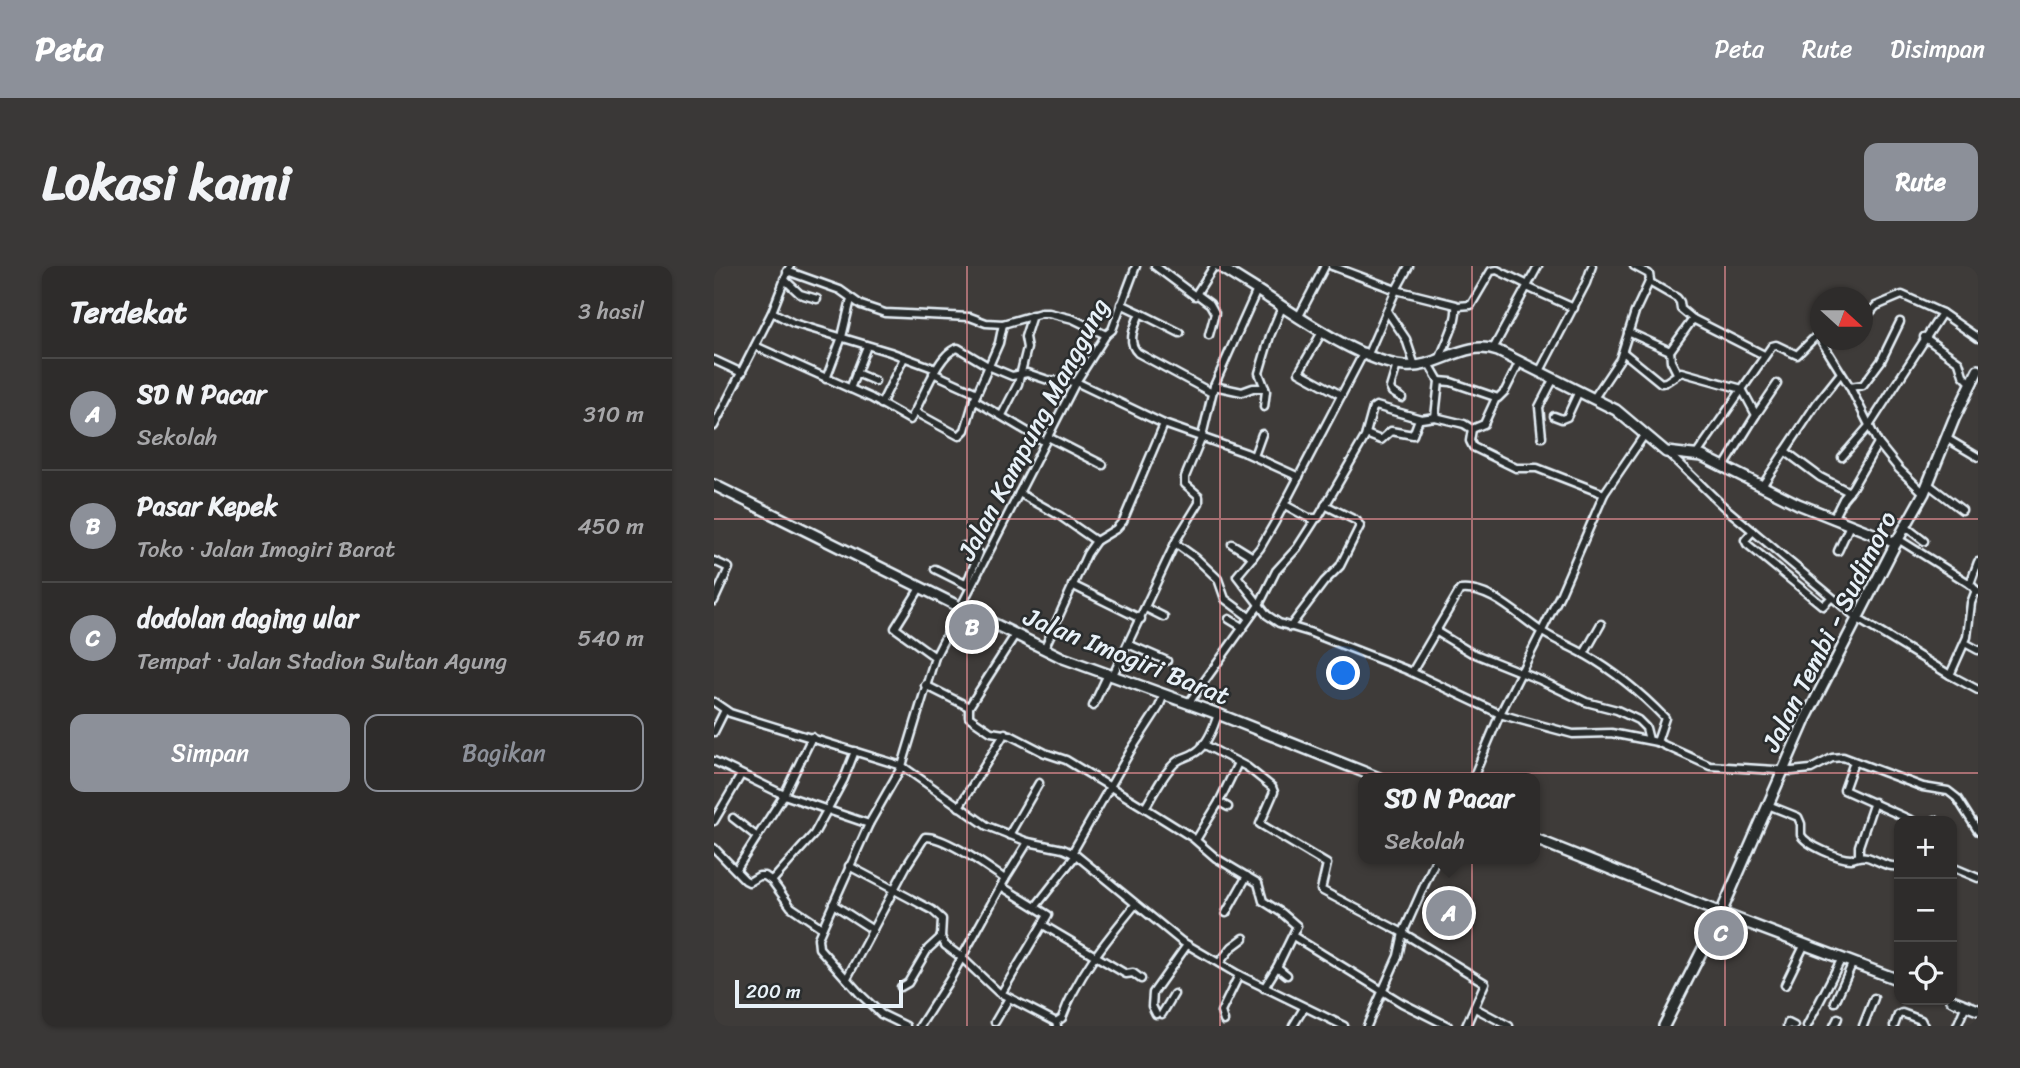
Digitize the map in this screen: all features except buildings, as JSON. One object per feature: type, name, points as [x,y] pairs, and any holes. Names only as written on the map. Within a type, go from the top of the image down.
[{"type":"main road","points":[[1216,266],[1322,332],[1397,365],[1415,366],[1471,349],[1493,349],[1621,413],[1666,452],[1697,454],[1833,519],[1897,541]]},
{"type":"main road","name":"Jalan Tembi - Sudimoro","points":[[1664,1026],[1721,913],[1806,718],[1926,488],[1978,370]]},
{"type":"main road","name":"Jalan Imogiri Barat","points":[[714,485],[1044,649],[1366,773]]},
{"type":"main road","points":[[1540,841],[1894,978]]},
{"type":"main road","points":[[1957,1002],[1978,1010]]},
{"type":"street","name":"Jalan Kampung Manggung","points":[[822,928],[869,824],[902,766],[935,657],[969,586],[988,556],[1076,382],[1116,321],[1136,266]]},
{"type":"street","points":[[1154,266],[1193,296],[1198,295],[1210,304],[1215,312],[1209,335]]},
{"type":"street","points":[[1198,295],[1216,266]]},
{"type":"street","points":[[1298,318],[1325,266]]},
{"type":"street","points":[[1332,266],[1396,290],[1458,306],[1471,305],[1491,271],[1497,270],[1574,308]]},
{"type":"street","points":[[1409,266],[1285,505],[1253,557],[1237,576],[1275,621],[1412,672],[1500,714],[1570,734],[1611,733],[1653,741],[1710,766],[1811,769],[1838,757],[1923,787],[1948,791],[1957,798],[1978,831]]},
{"type":"street","points":[[1493,349],[1538,266]]},
{"type":"street","points":[[1540,371],[1574,308],[1592,266]]},
{"type":"street","points":[[1594,398],[1623,352],[1637,306],[1649,282],[1650,276],[1634,266]]},
{"type":"street","points":[[714,426],[772,312],[789,269],[840,290],[861,305],[885,313],[970,317],[986,323],[1003,324],[1049,313],[1062,315],[1106,335]]},
{"type":"street","points":[[784,279],[800,294],[817,299]]},
{"type":"street","points":[[1649,282],[1679,300],[1681,309],[1693,319],[1764,355]]},
{"type":"street","points":[[1093,706],[1141,619],[1175,543],[1199,503],[1198,493],[1184,482],[1202,436],[1213,389],[1257,290]]},
{"type":"street","points":[[1873,310],[1902,295],[1941,313],[1978,338]]},
{"type":"street","points":[[826,379],[842,337],[851,299]]},
{"type":"street","points":[[1121,304],[1180,333]]},
{"type":"street","points":[[1440,358],[1458,306]]},
{"type":"street","points":[[1264,407],[1265,388],[1259,373],[1282,307]]},
{"type":"street","points":[[772,312],[793,323],[904,358],[934,371],[1046,440],[1103,465]]},
{"type":"street","points":[[1387,312],[1406,339],[1409,355],[1415,366]]},
{"type":"street","points":[[1140,313],[1134,330],[1133,348],[1138,353],[1213,389],[1242,392],[1265,388]]},
{"type":"street","points":[[1842,457],[1869,426],[1941,313]]},
{"type":"street","points":[[1002,415],[1021,375],[1027,348],[1025,337],[1032,315]]},
{"type":"street","points":[[1677,373],[1670,351],[1693,319]]},
{"type":"street","points":[[1850,387],[1863,385],[1881,361],[1900,322]]},
{"type":"street","points":[[915,412],[959,436],[965,430],[976,396],[999,343],[1003,324]]},
{"type":"street","points":[[1322,332],[1299,372],[1341,395]]},
{"type":"street","points":[[1628,332],[1670,351]]},
{"type":"street","points":[[1924,337],[1959,362],[1963,375],[1971,383]]},
{"type":"street","points":[[1697,454],[1764,355],[1776,345],[1797,355],[1810,342]]},
{"type":"street","points":[[755,346],[850,389],[910,420],[934,371],[955,348],[1012,376],[1027,373],[1048,380],[1076,382],[1164,424],[1254,456],[1299,477]]},
{"type":"street","points":[[850,389],[867,346]]},
{"type":"street","points":[[1828,350],[1878,443],[1899,469],[1962,510]]},
{"type":"street","points":[[1623,352],[1661,383],[1677,373],[1687,372],[1741,389],[1756,415]]},
{"type":"street","points":[[881,404],[904,358]]},
{"type":"street","points":[[714,360],[742,373]]},
{"type":"street","points":[[1428,362],[1439,381],[1435,416]]},
{"type":"street","points":[[1439,381],[1451,382],[1496,398],[1501,397],[1520,362]]},
{"type":"street","points":[[1397,365],[1390,388],[1402,398]]},
{"type":"street","points":[[856,373],[875,381]]},
{"type":"street","points":[[1762,486],[1841,373]]},
{"type":"street","points":[[1542,438],[1539,407],[1554,378]]},
{"type":"street","points":[[1724,467],[1777,384]]},
{"type":"street","points":[[1554,416],[1562,419],[1567,417],[1579,391]]},
{"type":"street","points":[[1472,429],[1484,424],[1496,398]]},
{"type":"street","points":[[1188,704],[1259,605],[1276,571],[1297,548],[1325,505],[1366,434],[1375,406],[1419,419],[1435,416],[1472,429]]},
{"type":"street","points":[[1366,434],[1381,440],[1391,431],[1413,435],[1419,419]]},
{"type":"street","points":[[1044,649],[1087,554],[1096,541],[1116,529],[1123,521],[1164,424]]},
{"type":"street","points":[[1472,429],[1470,443],[1483,452],[1516,468],[1537,468],[1604,494]]},
{"type":"street","points":[[1254,456],[1262,434]]},
{"type":"street","points":[[1474,773],[1500,714],[1542,633],[1604,494],[1645,434]]},
{"type":"street","points":[[1946,438],[1978,457]]},
{"type":"street","points":[[1833,519],[1878,443]]},
{"type":"street","points":[[1785,451],[1819,477],[1849,492]]},
{"type":"street","points":[[1666,452],[1691,478],[1858,619],[1950,676],[1978,690]]},
{"type":"street","points":[[1019,493],[1060,516],[1096,541]]},
{"type":"street","points":[[1285,505],[1315,520]]},
{"type":"street","points":[[1290,628],[1341,563],[1360,526],[1325,505]]},
{"type":"street","points":[[1838,551],[1850,525]]},
{"type":"street","points":[[1906,527],[1924,541]]},
{"type":"street","points":[[1753,531],[1745,540],[1747,544],[1823,606],[1830,597]]},
{"type":"street","points":[[1897,541],[1970,584],[1977,591],[1971,603],[1965,643],[1950,676]]},
{"type":"street","points":[[1175,543],[1218,579],[1226,599],[1249,617]]},
{"type":"street","points":[[1232,544],[1253,557]]},
{"type":"street","points":[[964,546],[988,556]]},
{"type":"street","points":[[935,569],[969,586],[979,553]]},
{"type":"street","points":[[714,561],[729,568],[714,601]]},
{"type":"street","points":[[1970,584],[1978,562]]},
{"type":"street","points":[[1072,585],[1141,619]]},
{"type":"street","points":[[920,589],[895,628],[935,657]]},
{"type":"street","points":[[1412,672],[1463,589],[1492,597],[1542,633],[1584,654],[1623,680],[1664,717],[1665,722],[1653,741]]},
{"type":"street","points":[[1146,608],[1164,617]]},
{"type":"street","points":[[1229,619],[1242,627]]},
{"type":"street","points":[[1584,654],[1601,624]]},
{"type":"street","points":[[1437,632],[1470,652],[1587,702],[1617,710],[1638,720],[1653,741]]},
{"type":"street","points":[[1015,635],[970,707],[969,717],[991,732],[1004,733],[1066,760],[1196,840],[1216,858],[1260,885],[1263,901],[1297,926],[1264,988]]},
{"type":"street","points":[[1965,643],[1978,650]]},
{"type":"street","points":[[1128,644],[1167,661]]},
{"type":"street","points":[[925,685],[970,707]]},
{"type":"street","points":[[1036,906],[1074,854],[1163,697]]},
{"type":"street","points":[[714,702],[725,710],[902,766],[987,826],[1028,842],[1074,854],[1187,945],[1264,988],[1344,1026]]},
{"type":"street","points":[[714,732],[725,710]]},
{"type":"street","points":[[1145,808],[1175,763],[1196,752],[1203,744],[1217,716]]},
{"type":"street","points":[[959,807],[1004,733]]},
{"type":"street","points":[[736,870],[784,795],[812,737]]},
{"type":"street","points":[[1203,744],[1253,771],[1273,789],[1260,824],[1328,865],[1321,890],[1403,933],[1485,983],[1466,1026]]},
{"type":"street","points":[[772,881],[814,834],[844,779],[855,751]]},
{"type":"street","points":[[714,761],[784,795],[827,812],[869,824]]},
{"type":"street","points":[[1840,799],[1854,762]]},
{"type":"street","points":[[1196,840],[1238,763]]},
{"type":"street","points":[[714,821],[741,775]]},
{"type":"street","points":[[1009,835],[1039,783]]},
{"type":"street","points":[[1844,790],[1903,816]]},
{"type":"street","points":[[1219,802],[1228,807]]},
{"type":"street","points":[[1859,856],[1859,846],[1874,802]]},
{"type":"street","points":[[1768,805],[1798,817],[1801,835],[1808,844],[1839,857],[1849,859],[1859,856],[1894,867]]},
{"type":"street","points":[[733,818],[757,836]]},
{"type":"street","points":[[846,978],[893,890],[928,835],[978,860],[1005,878]]},
{"type":"street","points":[[920,1026],[1028,842]]},
{"type":"street","points":[[714,848],[749,882],[762,875],[772,881],[791,907],[822,928],[818,938],[819,948],[846,978],[881,1014],[905,1026]]},
{"type":"street","points":[[1367,1026],[1398,956],[1403,933],[1434,864]]},
{"type":"street","points":[[849,866],[939,916],[942,925],[941,937],[945,945],[1002,994],[1056,1024],[1062,1018],[1081,975],[1135,905]]},
{"type":"street","points":[[1957,869],[1978,878]]},
{"type":"street","points":[[1226,913],[1247,876]]},
{"type":"street","points":[[1001,886],[1048,914],[1002,994]]},
{"type":"street","points":[[833,904],[873,930]]},
{"type":"street","points":[[1044,925],[1126,974],[1133,973],[1141,979]]},
{"type":"street","points":[[1293,936],[1421,1014],[1448,1026]]},
{"type":"street","points":[[901,987],[908,983],[928,949],[941,937]]},
{"type":"street","points":[[1219,964],[1232,947],[1244,938]]},
{"type":"street","points":[[1786,985],[1805,944]]},
{"type":"street","points":[[1174,994],[1159,1014],[1152,1006],[1153,993],[1187,945]]},
{"type":"street","points":[[1807,1026],[1842,958]]},
{"type":"street","points":[[1835,1002],[1853,962]]},
{"type":"street","points":[[1277,967],[1287,975]]},
{"type":"street","points":[[1224,1021],[1221,1012],[1239,975]]},
{"type":"street","points":[[995,1022],[1009,998]]},
{"type":"street","points":[[1863,1026],[1874,998]]},
{"type":"street","points":[[1957,1026],[1966,1005]]},
{"type":"street","points":[[1293,1026],[1304,1008]]},
{"type":"street","points":[[1475,1009],[1506,1025]]},
{"type":"street","points":[[1894,1026],[1902,1013],[1921,1020],[1924,1026]]},
{"type":"street","points":[[1835,1026],[1838,1017]]},
{"type":"street","points":[[1787,1026],[1788,1023],[1794,1026]]},
{"type":"place","name":"Pasar Kepek","points":[[972,627]]},
{"type":"place","name":"SD N Pacar","points":[[1449,913]]},
{"type":"place","name":"dodolan daging ular","points":[[1721,933]]}]
